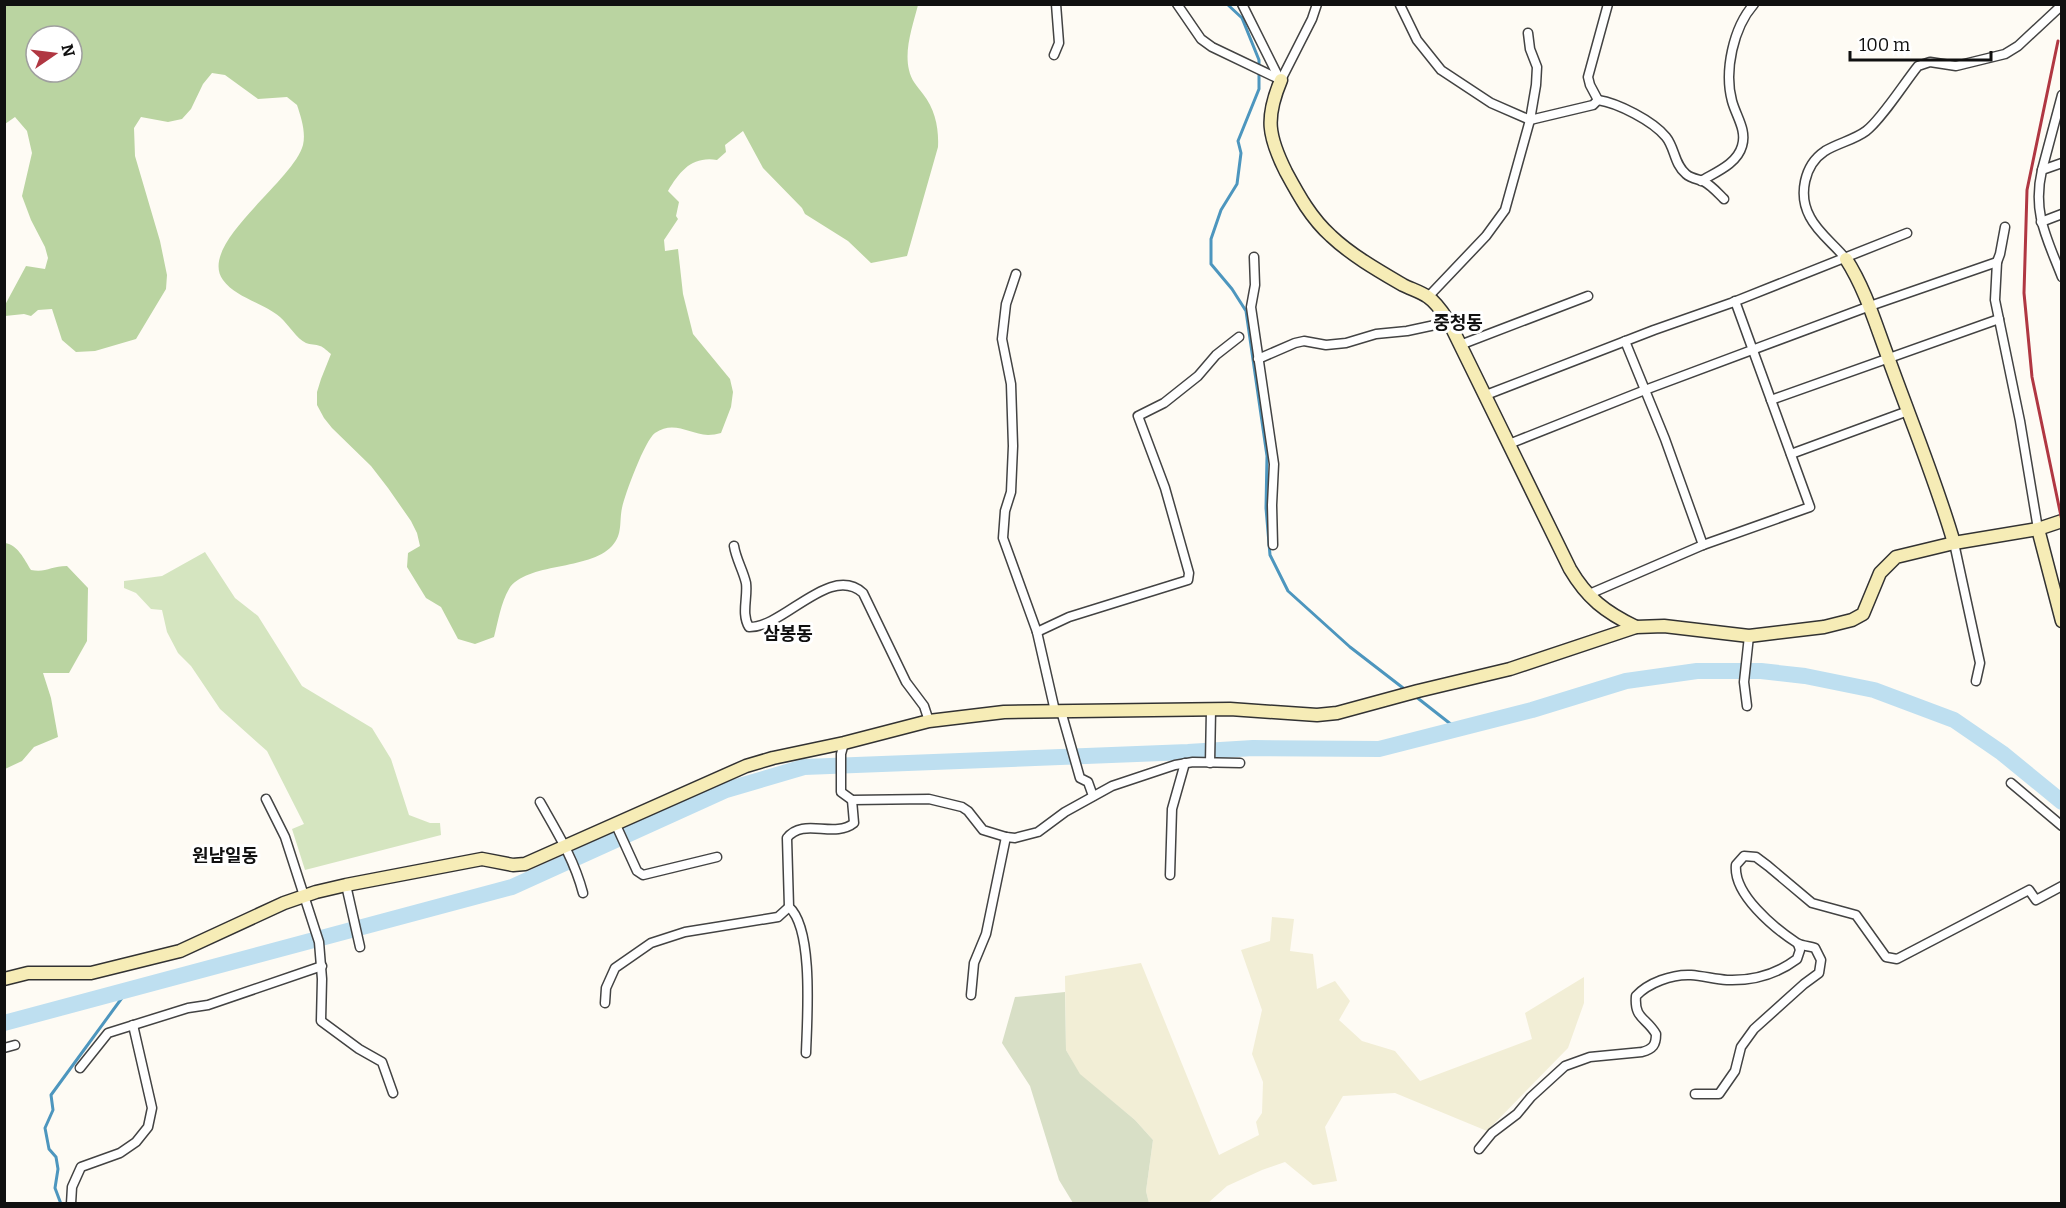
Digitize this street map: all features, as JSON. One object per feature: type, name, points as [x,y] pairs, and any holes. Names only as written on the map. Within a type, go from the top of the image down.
[{"type":"main road","points":[[1281,80],[1270,117],[1271,137],[1302,202],[1316,221],[1347,249],[1404,285],[1428,297],[1438,306],[1449,322],[1486,395],[1570,569],[1587,595],[1612,616],[1636,627]]},
{"type":"main road","points":[[1846,259],[1856,273],[1870,306],[1941,500],[1954,543]]},
{"type":"main road","points":[[4,979],[27,973],[91,973],[180,951],[304,896],[346,885],[482,859],[513,865],[525,864],[567,850],[746,766],[773,758],[842,748],[929,721],[1004,712],[1260,710],[1317,715],[1337,713],[1510,669],[1636,627],[1664,626],[1749,636],[1824,627],[1852,620],[1863,614],[1880,573],[1896,557],[1954,543],[2038,529],[2061,521]]},
{"type":"main road","points":[[2038,529],[2061,621]]},
{"type":"street","points":[[1054,55],[1059,43],[1056,4]]},
{"type":"street","points":[[1177,4],[1201,39],[1212,47],[1281,80]]},
{"type":"street","points":[[1242,4],[1281,80]]},
{"type":"street","points":[[1281,80],[1312,19],[1317,4]]},
{"type":"street","points":[[1598,100],[1588,77],[1608,4]]},
{"type":"street","points":[[1701,181],[1728,165],[1740,152],[1743,144],[1742,127],[1730,92],[1730,72],[1735,41],[1754,4]]},
{"type":"street","points":[[1400,5],[1417,40],[1441,70],[1491,103],[1530,120],[1593,105],[1598,100]]},
{"type":"street","points":[[1846,259],[1819,230],[1810,218],[1805,205],[1805,178],[1808,169],[1818,157],[1826,150],[1868,130],[1923,62],[1956,66],[2005,54],[2018,46],[2061,6]]},
{"type":"street","points":[[1428,297],[1486,236],[1505,210],[1530,120],[1537,67],[1530,49],[1528,33]]},
{"type":"street","points":[[2061,95],[2037,191],[2041,222],[2061,277]]},
{"type":"street","points":[[1598,100],[1612,102],[1629,110],[1661,132],[1687,175],[1714,189],[1724,199]]},
{"type":"street","points":[[2042,170],[2061,164]]},
{"type":"street","points":[[2041,222],[2061,214]]},
{"type":"street","points":[[2005,227],[1997,262],[1995,300],[2020,421],[2038,529]]},
{"type":"street","points":[[1486,395],[1846,259],[1907,233]]},
{"type":"street","points":[[1254,257],[1255,285],[1251,307],[1274,464],[1271,514],[1274,545]]},
{"type":"street","points":[[1509,444],[1870,306],[1997,262]]},
{"type":"street","points":[[1016,274],[1006,304],[1002,339],[1011,384],[1013,446],[1011,492],[1005,511],[1003,538],[1037,632],[1058,711],[1080,778],[1088,782],[1093,796]]},
{"type":"street","points":[[1460,345],[1587,296]]},
{"type":"street","points":[[1587,595],[1703,545],[1810,507],[1735,301]]},
{"type":"street","points":[[1771,400],[1999,319]]},
{"type":"street","points":[[1258,359],[1304,341],[1326,345],[1346,343],[1376,334],[1407,331],[1449,322]]},
{"type":"street","points":[[1037,632],[1069,617],[1188,580],[1189,573],[1178,528],[1138,416],[1164,403],[1198,376],[1216,355],[1239,337]]},
{"type":"street","points":[[1624,341],[1665,439],[1703,545]]},
{"type":"street","points":[[1791,454],[1908,411]]},
{"type":"street","points":[[1954,543],[1978,656],[1979,676],[1976,681]]},
{"type":"street","points":[[734,546],[746,584],[745,615],[748,627],[754,627],[779,616],[830,587],[842,584],[855,586],[863,593],[906,682],[924,706],[929,721]]},
{"type":"street","points":[[1747,706],[1744,682],[1749,655],[1749,636]]},
{"type":"street","points":[[1210,761],[1211,710]]},
{"type":"street","points":[[842,748],[841,792],[852,800],[929,799],[962,807],[983,830],[1006,837],[1025,837],[1038,832],[1112,786],[1185,763],[1210,761],[1240,763]]},
{"type":"street","points":[[1170,875],[1172,809],[1185,763]]},
{"type":"street","points":[[2011,783],[2061,826]]},
{"type":"street","points":[[266,799],[285,837],[319,942],[322,966],[321,1021],[359,1049],[382,1062],[393,1093]]},
{"type":"street","points":[[806,1053],[804,942],[795,913],[789,908],[787,838],[792,831],[800,829],[849,827],[854,824],[852,800]]},
{"type":"street","points":[[540,802],[576,868],[583,892]]},
{"type":"street","points":[[618,827],[637,871],[643,875],[717,857]]},
{"type":"street","points":[[971,995],[974,963],[986,934],[1006,837]]},
{"type":"street","points":[[1695,1094],[1719,1094],[1735,1071],[1741,1047],[1754,1029],[1819,973],[1821,960],[1815,948],[1798,944],[1757,909],[1743,892],[1735,873],[1739,859],[1744,856],[1756,857],[1812,903],[1856,915],[1886,957],[1897,959],[2029,890],[2036,900],[2061,886]]},
{"type":"street","points":[[346,885],[360,948]]},
{"type":"street","points":[[605,1003],[606,988],[615,968],[651,943],[685,932],[778,917],[789,908]]},
{"type":"street","points":[[1479,1149],[1492,1133],[1517,1114],[1531,1096],[1565,1066],[1590,1057],[1650,1050],[1654,1046],[1656,1034],[1636,1011],[1636,996],[1642,989],[1653,983],[1685,975],[1727,980],[1757,977],[1775,971],[1797,959],[1800,950],[1798,944]]},
{"type":"street","points":[[80,1068],[108,1033],[188,1008],[208,1005],[322,966]]},
{"type":"street","points":[[70,1203],[72,1187],[81,1167],[120,1153],[136,1142],[148,1127],[152,1108],[133,1026]]},
{"type":"street","points":[[4,1047],[15,1045]]},
{"type":"shaded area","points":[[1272,917],[1294,919],[1290,951],[1313,954],[1317,989],[1335,981],[1350,1001],[1339,1020],[1362,1041],[1395,1051],[1420,1081],[1532,1039],[1525,1013],[1584,977],[1584,1003],[1568,1048],[1487,1131],[1395,1093],[1343,1096],[1325,1127],[1337,1181],[1313,1185],[1285,1162],[1227,1186],[1208,1203],[1149,1203],[1146,1191],[1153,1140],[1135,1120],[1080,1075],[1066,1050],[1065,976],[1141,963],[1219,1155],[1259,1135],[1256,1122],[1262,1113],[1263,1082],[1252,1054],[1262,1010],[1241,950],[1270,941]]},
{"type":"green space","points":[[5,5],[918,5],[910,37],[908,62],[913,80],[933,112],[938,133],[938,147],[907,256],[871,263],[848,241],[805,214],[802,208],[763,168],[743,131],[725,145],[726,152],[717,160],[700,160],[682,171],[668,191],[679,202],[676,216],[678,219],[664,240],[665,251],[678,249],[683,294],[693,334],[730,379],[733,392],[731,407],[721,433],[708,435],[669,428],[655,433],[646,446],[631,480],[622,508],[619,532],[612,546],[602,554],[589,559],[529,574],[517,580],[509,589],[504,600],[494,637],[475,644],[458,639],[441,607],[426,598],[407,567],[408,553],[420,546],[411,521],[371,466],[332,428],[317,405],[317,392],[331,354],[317,345],[303,341],[280,317],[235,291],[223,280],[219,265],[223,249],[249,213],[283,177],[296,160],[303,145],[303,130],[297,105],[287,97],[258,99],[225,75],[212,73],[203,84],[191,109],[182,119],[168,122],[141,117],[134,128],[135,156],[160,241],[167,275],[166,289],[136,339],[95,351],[76,352],[62,340],[52,309],[38,310],[31,316],[24,314],[5,316],[5,305],[26,266],[45,269],[48,258],[22,196],[32,153],[27,131],[15,117],[5,124]]},
{"type":"green space","points":[[5,543],[17,550],[31,570],[41,571],[67,566],[88,588],[87,641],[69,673],[43,673],[51,698],[58,737],[34,747],[22,761],[5,769]]},
{"type":"green space","points":[[205,552],[235,598],[258,616],[302,686],[372,728],[391,759],[409,815],[430,823],[440,823],[441,835],[305,870],[292,829],[304,824],[267,751],[220,709],[191,666],[178,653],[167,632],[162,610],[151,609],[136,593],[124,588],[124,581],[162,576]]},
{"type":"green space","points":[[1065,992],[1066,1050],[1080,1074],[1135,1120],[1153,1140],[1146,1191],[1149,1203],[1073,1203],[1059,1180],[1030,1086],[1002,1043],[1015,997]]},
{"type":"waterway","points":[[1227,4],[1242,18],[1259,60],[1259,89],[1238,141],[1241,153],[1237,184],[1221,210],[1211,239],[1211,264],[1232,289],[1246,311],[1267,456],[1266,508],[1270,555],[1288,591],[1350,647],[1407,691]]},
{"type":"waterway","points":[[4,1023],[512,887],[726,790],[804,767],[1253,748],[1379,749],[1532,710],[1626,681],[1697,671],[1761,671],[1805,676],[1874,690],[1954,720],[2002,753],[2062,802]]},
{"type":"waterway","points":[[1415,696],[1457,729]]},
{"type":"waterway","points":[[61,1204],[55,1188],[58,1169],[56,1157],[49,1149],[45,1128],[53,1110],[51,1095],[127,991]]},
{"type":"railway","points":[[2058,41],[2027,190],[2024,293],[2032,377],[2062,521]]},
{"type":"district","name":"중청동","points":[[1458,323]]},
{"type":"district","name":"삼봉동","points":[[788,634]]},
{"type":"district","name":"원남일동","points":[[225,856]]}]
